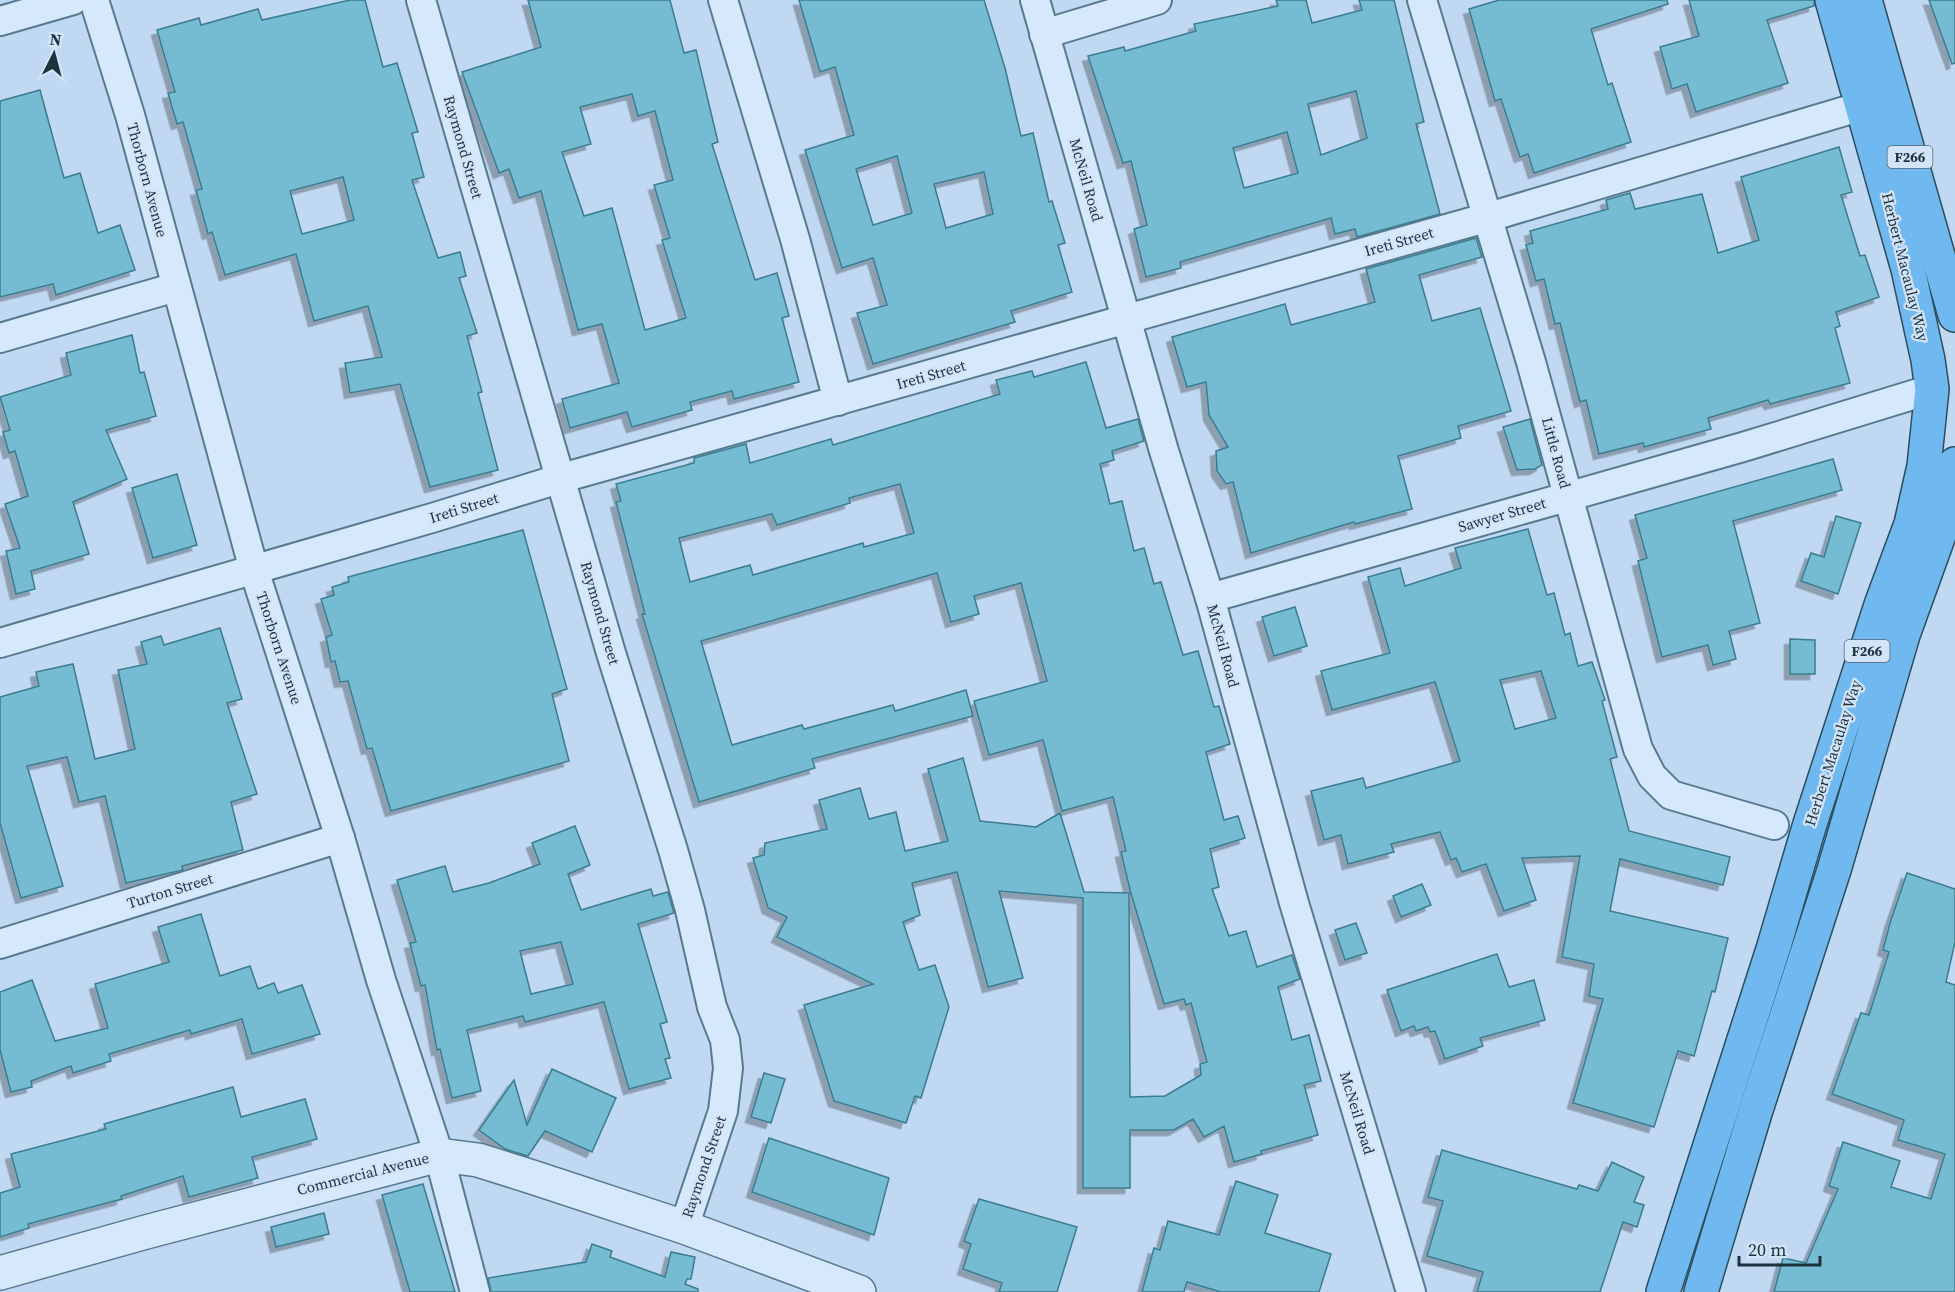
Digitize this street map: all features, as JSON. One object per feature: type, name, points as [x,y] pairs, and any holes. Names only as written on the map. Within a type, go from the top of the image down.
[{"type":"highway","name":"Herbert Macaulay Way","points":[[1663,1292],[1774,946],[1809,827],[1881,605],[1911,524],[1924,466],[1932,389],[1928,360],[1908,269],[1832,0]]},
{"type":"highway","name":"F266","points":[[1865,0],[1954,303]]},
{"type":"highway","name":"F266","points":[[1701,1292],[1755,1113],[1834,870],[1903,635],[1943,524],[1955,464]]},
{"type":"street","points":[[0,21],[74,0]]},
{"type":"street","name":"Thorborn Avenue","points":[[94,0],[130,116],[221,442],[254,570],[340,838],[381,980],[439,1155],[475,1292]]},
{"type":"street","name":"Raymond Street","points":[[421,0],[562,478],[611,653],[690,910],[712,1007],[725,1040],[728,1068],[723,1111],[684,1227]]},
{"type":"street","points":[[723,0],[795,238],[838,401]]},
{"type":"street","name":"McNeil Road","points":[[1035,0],[1126,319],[1210,598],[1294,903],[1411,1292]]},
{"type":"street","points":[[1044,34],[1157,0]]},
{"type":"street","name":"Little Road","points":[[1422,0],[1489,217],[1638,749],[1652,776],[1671,795],[1774,825]]},
{"type":"street","name":"Ireti Street","points":[[0,643],[562,478],[1489,217],[1862,106]]},
{"type":"street","points":[[0,338],[176,287]]},
{"type":"street","name":"Sawyer Street","points":[[1210,598],[1932,389]]},
{"type":"street","name":"Turton Street","points":[[0,944],[340,838]]},
{"type":"street","name":"Commercial Avenue","points":[[0,1273],[439,1155],[478,1160],[684,1227],[859,1292]]},
{"type":"building","points":[[350,0],[365,0],[383,67],[397,63],[418,132],[412,133],[424,177],[412,180],[438,258],[460,252],[466,276],[459,278],[477,333],[467,336],[482,392],[478,393],[498,470],[430,487],[400,384],[350,393],[345,363],[382,357],[368,306],[314,321],[296,254],[225,275],[212,232],[208,234],[196,190],[202,189],[183,122],[177,124],[168,93],[175,92],[157,30],[199,18],[201,25],[258,9],[262,20]],"holes":[[[343,177],[354,220],[302,234],[290,191]]]},
{"type":"building","points":[[528,0],[670,0],[684,53],[696,50],[718,142],[712,144],[755,280],[777,273],[789,316],[782,318],[799,382],[734,399],[732,391],[690,402],[692,410],[632,427],[627,412],[570,428],[562,399],[619,383],[602,324],[578,330],[541,191],[519,198],[509,169],[499,173],[462,72],[541,47]],"holes":[[[632,94],[638,116],[655,111],[673,180],[654,185],[670,238],[662,240],[686,318],[645,330],[612,208],[584,216],[562,152],[591,144],[580,107]]]},
{"type":"building","points":[[799,0],[984,0],[1005,68],[1021,136],[1033,133],[1049,202],[1052,201],[1065,243],[1058,245],[1072,292],[1011,311],[1015,322],[873,364],[857,313],[887,305],[873,258],[842,268],[805,150],[854,135],[835,67],[820,72]],"holes":[[[897,156],[912,213],[873,225],[856,169]],[[984,172],[993,214],[946,228],[934,184]]]},
{"type":"building","points":[[1276,0],[1306,0],[1312,23],[1362,10],[1359,0],[1394,0],[1424,122],[1416,124],[1440,214],[1357,237],[1355,229],[1335,234],[1331,218],[1180,262],[1181,268],[1146,277],[1134,229],[1147,225],[1131,161],[1123,163],[1088,56],[1124,47],[1125,51],[1196,31],[1194,24],[1278,6]],"holes":[[[1356,91],[1367,138],[1321,155],[1308,104]],[[1287,132],[1298,173],[1244,188],[1233,148]]]},
{"type":"building","points":[[1499,0],[1667,0],[1668,4],[1591,29],[1608,85],[1612,83],[1631,142],[1534,173],[1528,154],[1520,157],[1501,99],[1495,101],[1469,9]]},
{"type":"building","points":[[1689,0],[1814,0],[1814,6],[1767,20],[1788,83],[1696,112],[1687,84],[1672,89],[1660,47],[1699,36]]},
{"type":"building","points":[[1929,0],[1955,0],[1955,63],[1952,64]]},
{"type":"building","points":[[40,90],[64,178],[80,173],[98,233],[120,225],[135,270],[56,295],[53,284],[0,297],[0,101]]},
{"type":"building","points":[[1839,147],[1852,192],[1841,195],[1860,256],[1865,255],[1879,297],[1836,312],[1840,326],[1835,328],[1850,383],[1770,404],[1768,400],[1708,418],[1711,429],[1644,447],[1643,443],[1599,454],[1586,400],[1580,402],[1560,323],[1555,324],[1544,279],[1536,281],[1526,245],[1533,243],[1530,231],[1608,209],[1606,200],[1630,193],[1635,209],[1702,194],[1718,253],[1759,240],[1741,177]]},
{"type":"building","points":[[1476,238],[1482,257],[1419,275],[1432,321],[1480,308],[1511,411],[1458,426],[1461,438],[1398,456],[1412,509],[1355,524],[1354,522],[1251,553],[1233,482],[1226,484],[1217,471],[1216,451],[1228,447],[1209,415],[1206,382],[1187,387],[1172,337],[1285,304],[1291,325],[1375,302],[1366,269]]},
{"type":"building","points":[[132,335],[140,373],[144,372],[156,416],[106,430],[127,479],[73,502],[89,554],[31,571],[35,589],[16,594],[6,551],[20,548],[5,504],[28,496],[15,451],[9,453],[3,432],[10,430],[0,397],[71,375],[66,353]]},
{"type":"building","points":[[1086,362],[1106,428],[1138,419],[1144,441],[1112,451],[1114,460],[1100,464],[1110,504],[1122,501],[1134,551],[1144,548],[1154,584],[1161,582],[1183,655],[1198,651],[1214,707],[1219,706],[1230,744],[1206,752],[1224,820],[1238,816],[1245,838],[1210,849],[1219,887],[1212,889],[1229,936],[1246,931],[1257,967],[1292,955],[1300,979],[1278,987],[1292,1040],[1309,1035],[1321,1081],[1304,1085],[1318,1135],[1261,1151],[1262,1154],[1234,1162],[1224,1126],[1204,1137],[1193,1119],[1174,1130],[1130,1130],[1130,1188],[1083,1188],[1083,898],[999,891],[1023,978],[988,987],[957,872],[912,883],[920,915],[903,922],[919,970],[935,965],[949,1007],[921,1098],[915,1096],[906,1123],[834,1101],[804,1005],[873,984],[777,937],[787,917],[768,908],[753,858],[764,855],[765,843],[827,829],[819,800],[860,788],[869,819],[896,812],[905,851],[948,841],[928,769],[963,758],[980,821],[1036,827],[1060,813],[1084,892],[1129,893],[1130,1097],[1165,1096],[1201,1075],[1200,1064],[1207,1062],[1191,1003],[1186,1005],[1184,999],[1164,1004],[1130,890],[1121,852],[1126,851],[1113,797],[1062,811],[1043,740],[989,755],[974,701],[1047,681],[1021,583],[974,596],[979,614],[951,622],[937,573],[701,641],[732,745],[802,725],[804,729],[893,705],[895,711],[966,690],[973,716],[812,759],[815,768],[699,802],[642,614],[645,614],[616,502],[621,501],[616,484],[694,463],[694,458],[746,444],[750,463],[831,439],[833,445],[1000,394],[996,380],[1032,371],[1034,377]],"holes":[[[900,484],[914,533],[864,547],[863,543],[753,575],[750,565],[690,582],[679,538],[772,514],[777,525],[850,503],[849,498]]]},
{"type":"building","points":[[1530,419],[1542,465],[1535,469],[1517,470],[1503,427]]},
{"type":"building","points":[[1833,459],[1842,490],[1733,521],[1760,623],[1729,631],[1736,659],[1713,665],[1708,645],[1662,657],[1638,561],[1647,558],[1635,515]]},
{"type":"building","points":[[177,474],[197,545],[153,558],[132,488]]},
{"type":"building","points":[[1836,516],[1861,523],[1838,594],[1801,581],[1811,553],[1824,557]]},
{"type":"building","points":[[1528,529],[1547,595],[1554,593],[1565,635],[1570,633],[1578,666],[1592,662],[1605,700],[1602,701],[1617,757],[1610,759],[1629,831],[1730,857],[1723,885],[1620,859],[1610,911],[1728,938],[1715,992],[1712,991],[1694,1056],[1678,1051],[1654,1127],[1573,1103],[1603,999],[1589,996],[1594,964],[1562,957],[1580,856],[1522,858],[1536,900],[1504,911],[1486,864],[1462,872],[1456,858],[1451,860],[1440,832],[1391,844],[1394,852],[1348,864],[1341,835],[1324,840],[1311,791],[1363,778],[1366,788],[1460,761],[1435,682],[1332,710],[1321,671],[1390,653],[1368,577],[1400,568],[1405,586],[1461,568],[1455,548]],"holes":[[[1541,671],[1556,718],[1515,729],[1500,680]]]},
{"type":"building","points":[[523,530],[567,689],[552,694],[569,761],[391,811],[372,748],[367,749],[348,681],[340,682],[335,661],[331,662],[326,637],[332,635],[321,599],[334,595],[332,587],[349,582],[348,577]]},
{"type":"building","points":[[1295,607],[1307,646],[1274,656],[1262,617]]},
{"type":"building","points":[[220,628],[242,699],[227,703],[257,794],[231,802],[243,850],[182,866],[183,870],[126,883],[105,796],[79,802],[67,757],[27,766],[63,886],[21,898],[0,823],[0,697],[39,686],[36,672],[73,664],[95,759],[135,749],[118,670],[147,664],[141,642],[161,636],[164,645]]},
{"type":"building","points":[[1790,639],[1815,640],[1815,674],[1790,674]]},
{"type":"building","points":[[575,826],[590,865],[568,874],[581,910],[651,889],[653,896],[668,892],[674,913],[638,924],[667,1022],[660,1024],[670,1058],[665,1059],[671,1078],[629,1089],[604,1002],[525,1022],[523,1016],[467,1030],[481,1091],[452,1098],[440,1049],[437,1050],[425,985],[421,986],[410,943],[416,942],[397,880],[445,866],[453,892],[489,883],[540,864],[532,843]],"holes":[[[561,942],[573,984],[531,994],[520,951]]]},
{"type":"building","points":[[1907,873],[1955,889],[1955,942],[1946,982],[1955,985],[1955,1292],[1774,1292],[1783,1258],[1806,1263],[1838,1189],[1829,1186],[1843,1142],[1900,1161],[1891,1187],[1931,1199],[1945,1154],[1898,1140],[1904,1120],[1832,1094],[1861,1013],[1869,1015],[1889,952],[1883,950],[1890,923]]},
{"type":"building","points":[[1422,884],[1431,905],[1401,917],[1393,896]]},
{"type":"building","points":[[201,914],[220,976],[250,966],[258,989],[274,983],[278,993],[302,985],[320,1034],[252,1054],[242,1019],[191,1034],[190,1030],[109,1054],[111,1061],[73,1073],[71,1066],[31,1081],[32,1087],[11,1092],[0,1050],[0,992],[32,980],[55,1041],[108,1028],[95,984],[169,962],[158,927]]},
{"type":"building","points":[[1356,923],[1367,953],[1345,960],[1335,930]]},
{"type":"building","points":[[1497,954],[1509,987],[1534,980],[1545,1020],[1480,1038],[1483,1046],[1445,1059],[1435,1031],[1430,1032],[1428,1027],[1416,1031],[1414,1026],[1401,1031],[1387,990]]},
{"type":"building","points":[[552,1069],[616,1098],[592,1152],[545,1131],[528,1156],[505,1149],[479,1130],[514,1080],[527,1125]]},
{"type":"building","points":[[764,1073],[785,1079],[771,1123],[751,1117]]},
{"type":"building","points":[[233,1087],[241,1117],[305,1099],[317,1139],[252,1157],[258,1178],[189,1197],[183,1176],[121,1196],[122,1199],[28,1224],[29,1228],[0,1237],[0,1193],[20,1187],[11,1154],[106,1129],[104,1124]]},
{"type":"building","points":[[769,1138],[889,1178],[874,1235],[752,1192]]},
{"type":"building","points":[[1442,1150],[1577,1189],[1579,1185],[1598,1191],[1612,1162],[1644,1177],[1634,1202],[1644,1205],[1637,1227],[1623,1222],[1600,1292],[1477,1292],[1483,1272],[1427,1256],[1443,1201],[1428,1197]]},
{"type":"building","points":[[1236,1181],[1278,1195],[1265,1233],[1331,1254],[1319,1292],[1221,1292],[1187,1282],[1184,1292],[1142,1292],[1154,1248],[1160,1250],[1168,1221],[1219,1235]]},
{"type":"building","points":[[423,1184],[455,1292],[410,1292],[382,1195]]},
{"type":"building","points":[[979,1199],[1077,1227],[1057,1292],[999,1292],[1002,1283],[963,1269],[971,1244],[964,1241]]},
{"type":"building","points":[[324,1213],[329,1234],[276,1247],[271,1227]]},
{"type":"building","points":[[592,1244],[612,1251],[610,1257],[665,1277],[671,1252],[695,1257],[691,1279],[687,1279],[685,1284],[698,1289],[698,1292],[491,1292],[488,1278],[586,1262]]}]
